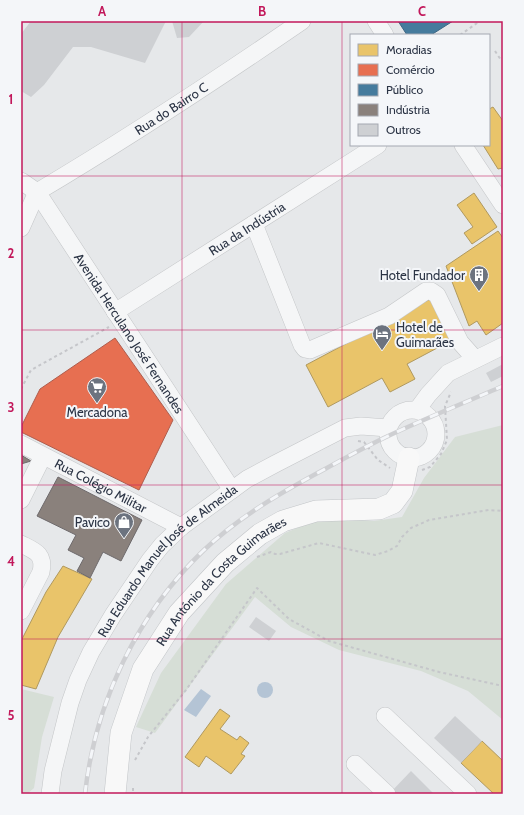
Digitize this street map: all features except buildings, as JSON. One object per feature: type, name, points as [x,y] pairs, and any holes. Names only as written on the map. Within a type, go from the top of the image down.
[{"type":"main road","name":"Rua António da Costa Guimarães","points":[[124,791],[121,733],[143,669],[179,613],[225,563],[260,534],[283,521],[316,511],[379,509],[394,502],[402,491],[409,458]]},
{"type":"street","name":"Rua do Bairro C","points":[[37,192],[105,151],[302,21]]},
{"type":"street","points":[[376,21],[385,34]]},
{"type":"street","name":"Rua da Indústria","points":[[118,316],[254,224],[376,146]]},
{"type":"street","points":[[463,146],[500,194]]},
{"type":"street","points":[[470,146],[500,194]]},
{"type":"street","name":"Avenida Herculano José Fernandes","points":[[21,181],[37,192],[232,490]]},
{"type":"street","points":[[21,228],[37,192]]},
{"type":"street","points":[[254,224],[302,345],[305,349],[310,350],[389,316],[426,291],[431,291],[437,295],[460,342],[475,359]]},
{"type":"street","points":[[417,410],[428,394],[448,374],[503,346]]},
{"type":"street","points":[[410,410],[417,410],[423,412],[432,420],[436,428],[437,437],[431,450],[424,456],[409,458],[400,456],[389,442],[388,428],[392,420],[400,413],[410,410]]},
{"type":"street","name":"Rua Eduardo Manuel José de Almeida","points":[[50,794],[53,771],[70,703],[78,680],[91,652],[113,615],[150,560],[162,545],[181,527],[247,479],[275,464],[345,428],[361,426],[388,428]]},
{"type":"street","name":"Rua Colégio Militar","points":[[21,444],[181,527]]},
{"type":"street","points":[[21,500],[43,456]]},
{"type":"street","points":[[21,544],[35,552],[41,558],[42,565],[41,572],[21,611]]},
{"type":"street","points":[[385,716],[468,794]]},
{"type":"street","points":[[356,764],[387,794]]},
{"type":"path","points":[[461,34],[480,21]]},
{"type":"path","points":[[495,51],[501,60],[503,59]]},
{"type":"path","points":[[21,389],[31,370],[118,316]]},
{"type":"path","points":[[252,559],[272,552],[275,554],[280,554],[319,543],[375,555],[388,551],[397,546],[406,532],[416,525],[426,521],[489,510],[503,511]]},
{"type":"path","points":[[134,762],[148,737],[186,690],[257,588],[289,619],[329,640],[439,672],[503,686]]},
{"type":"path","points":[[124,791],[133,794]]},
{"type":"shaded area","points":[[503,425],[503,720],[468,691],[421,671],[339,650],[291,627],[255,597],[155,733],[136,727],[161,673],[226,584],[285,533],[321,518],[374,521],[402,517],[424,478],[455,437]]},
{"type":"shaded area","points":[[21,689],[54,697],[42,737],[34,788],[27,794],[21,794]]},
{"type":"water","points":[[265,682],[271,684],[273,690],[271,696],[265,698],[259,696],[257,690],[259,684]]},
{"type":"water","points":[[201,689],[211,696],[196,717],[184,710]]},
{"type":"railway","points":[[85,794],[90,760],[98,726],[109,694],[123,662],[140,631],[159,602],[180,575],[204,550],[247,515],[309,478],[386,437],[503,386]]},
{"type":"place","name":"Hotel Fundador","points":[[479,292]]},
{"type":"place","name":"Hotel de Guimarães","points":[[382,351]]},
{"type":"place","name":"Mercadona","points":[[97,404]]},
{"type":"place","name":"Pavico","points":[[124,539]]}]
